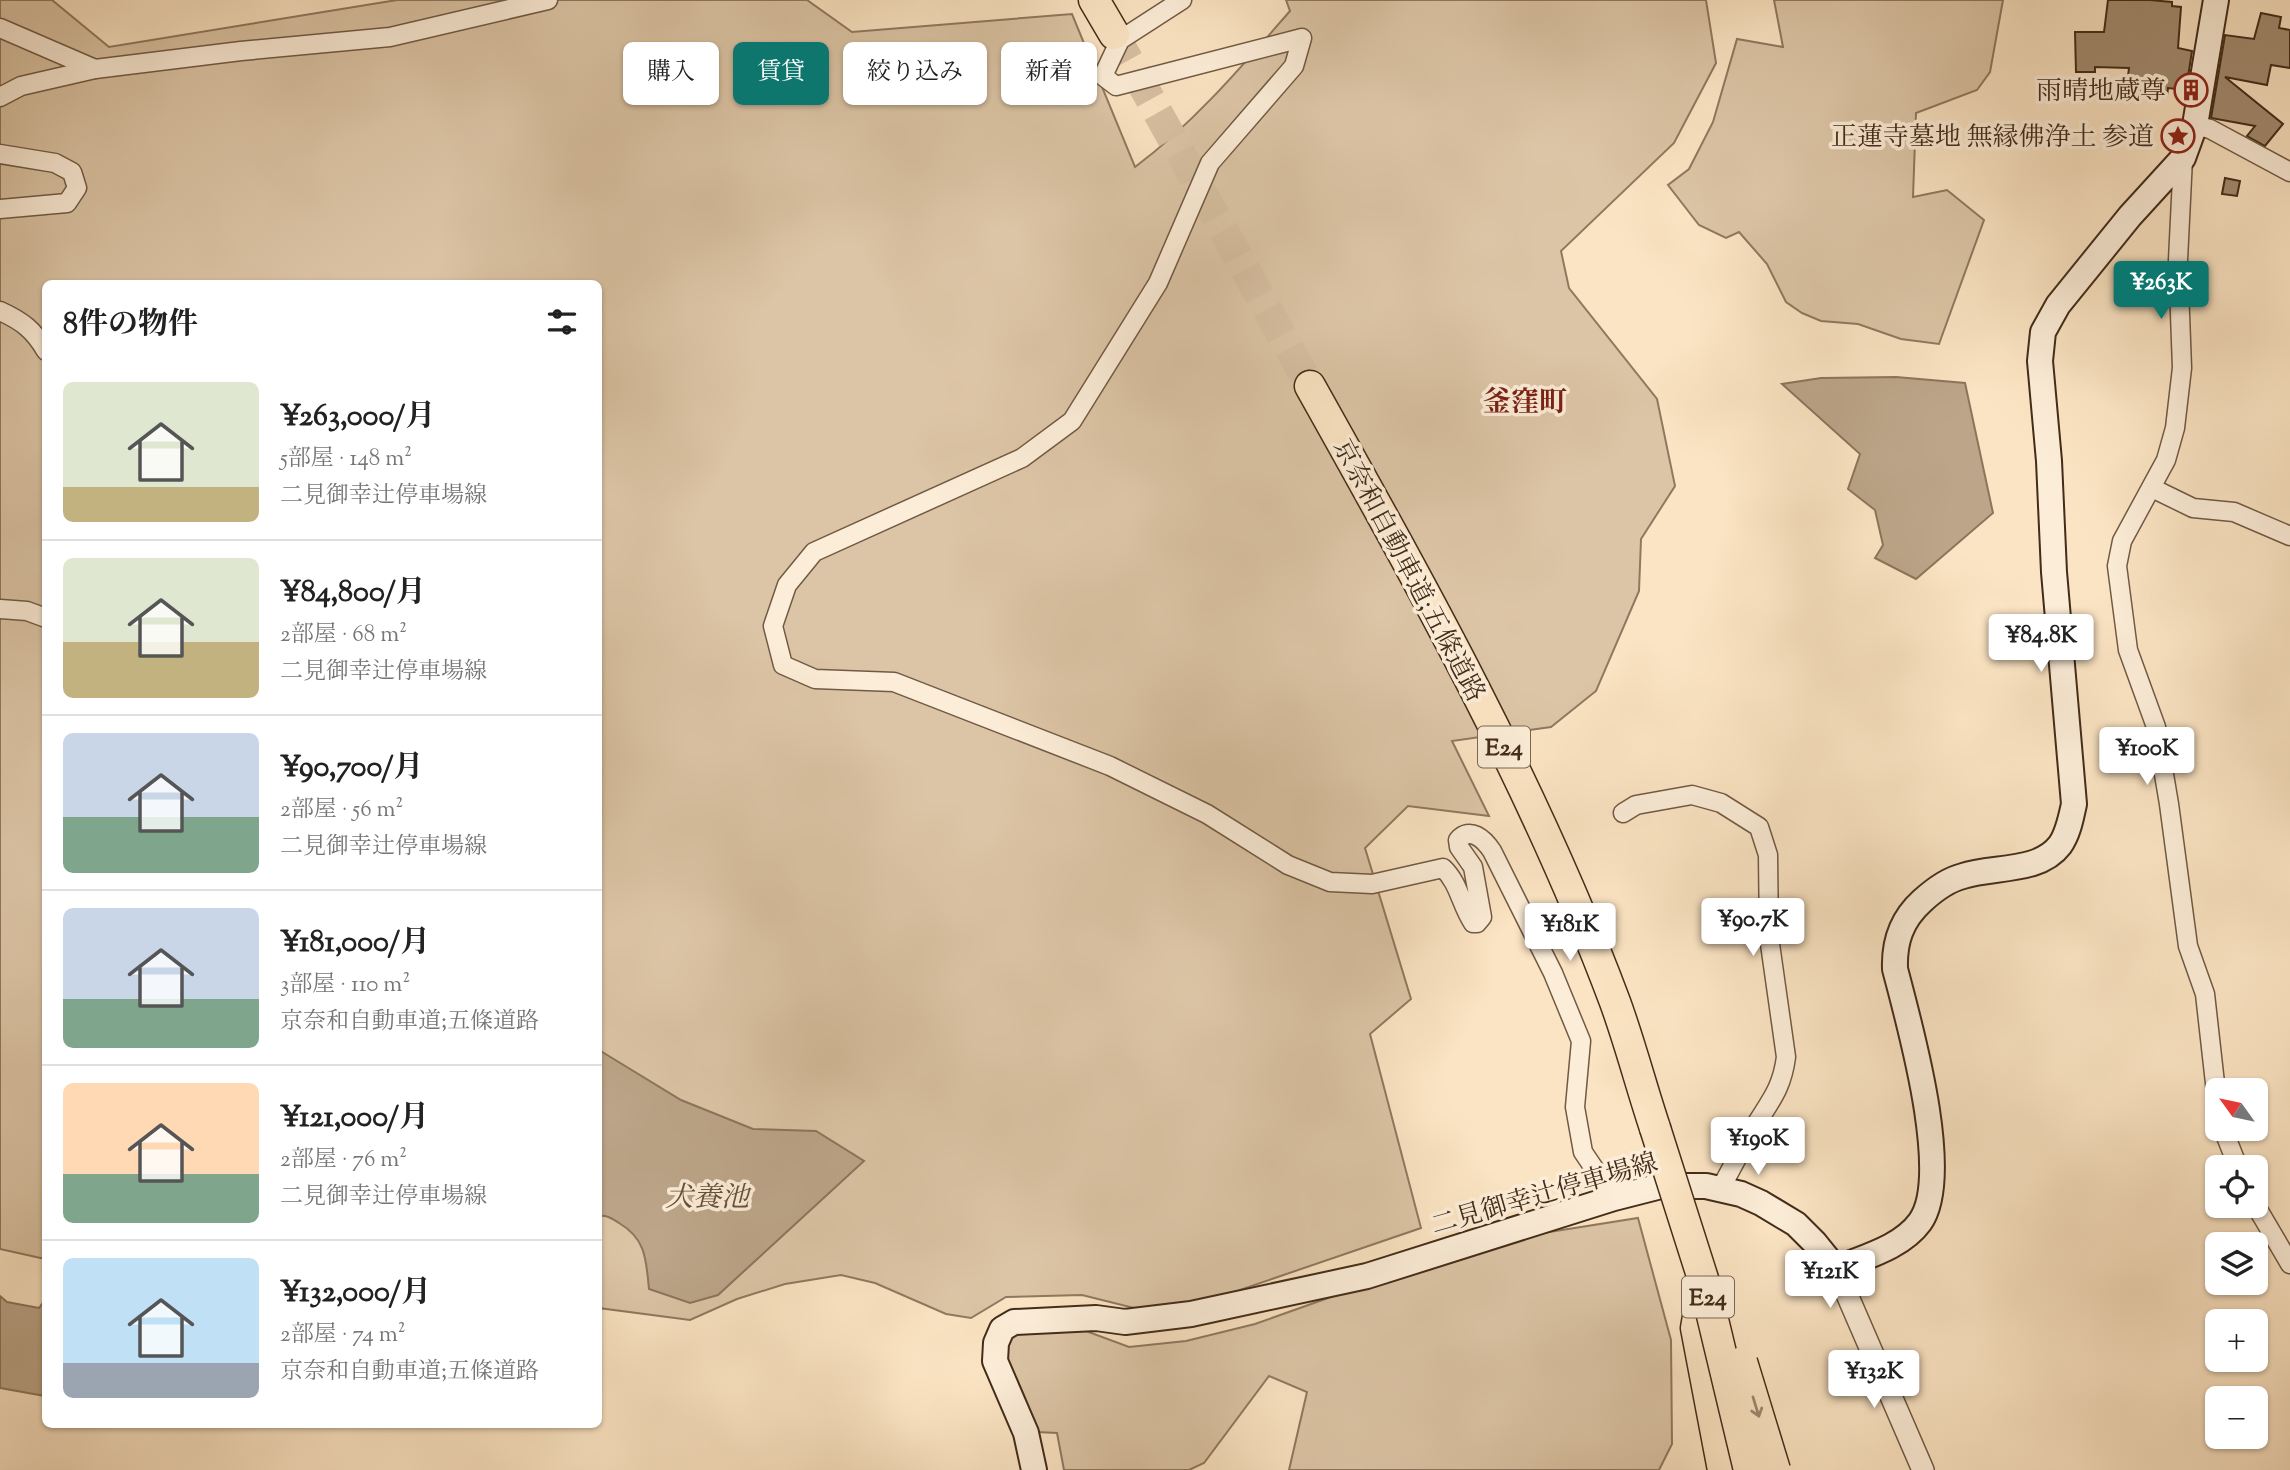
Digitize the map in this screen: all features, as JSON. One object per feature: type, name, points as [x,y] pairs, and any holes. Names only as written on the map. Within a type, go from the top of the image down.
[{"type":"highway","points":[[1094,0],[1114,34]]},
{"type":"highway","name":"京奈和自動車道;五條道路","points":[[1310,386],[1424,593],[1530,798],[1615,1003],[1704,1282],[1749,1470]]},
{"type":"highway","points":[[1665,1160],[1693,1209],[1775,1470]]},
{"type":"highway","points":[[1704,1282],[1696,1328],[1723,1470]]},
{"type":"main road","points":[[1836,1269],[1903,1239],[1921,1221],[1931,1187],[1925,1093],[1895,969],[1895,950],[1901,929],[1912,910],[1947,882],[1965,875],[2029,864],[2046,857],[2059,846],[2067,830],[2074,804],[2054,572],[2049,461],[2040,361],[2043,332],[2058,305],[2122,226],[2183,158],[2195,125],[2216,0]]},
{"type":"main road","name":"二見御幸辻停車場線","points":[[1034,1470],[1026,1433],[995,1361],[996,1343],[1002,1329],[1014,1322],[1097,1318],[1125,1322],[1191,1314],[1367,1276],[1614,1198],[1661,1186],[1721,1188],[1751,1199],[1787,1218],[1815,1243],[1836,1269]]},
{"type":"street","points":[[0,97],[21,86],[95,69],[241,51],[390,37],[548,0]]},
{"type":"street","points":[[1182,0],[1120,40],[1103,76],[1115,86],[1302,38],[1294,66],[1210,163],[1158,283],[1072,421],[1022,458],[814,552],[787,585],[773,626],[783,665],[815,679],[894,682],[1110,766],[1207,814],[1288,865],[1330,882],[1372,884],[1443,868],[1453,879],[1473,923],[1481,922],[1482,917],[1473,867],[1458,840],[1470,833],[1486,841],[1553,973],[1581,1041],[1575,1107],[1583,1152],[1614,1198]]},
{"type":"street","points":[[0,28],[95,69]]},
{"type":"street","points":[[2195,125],[2210,129],[2290,172]]},
{"type":"street","points":[[0,155],[55,163],[72,172],[77,188],[67,203],[0,209]]},
{"type":"street","points":[[2183,158],[2179,260],[2182,368],[2175,428],[2166,460],[2122,541],[2117,566],[2128,650],[2156,727],[2188,946],[2205,994],[2214,1078]]},
{"type":"street","points":[[0,311],[23,321],[42,344]]},
{"type":"street","points":[[2152,488],[2193,508],[2234,512],[2290,536]]},
{"type":"street","points":[[0,609],[27,611],[42,617]]},
{"type":"street","points":[[1623,813],[1636,805],[1692,794],[1721,803],[1759,828],[1768,855],[1769,937],[1786,1057],[1776,1095],[1755,1125],[1721,1188]]},
{"type":"street","points":[[2263,1218],[2290,1264]]},
{"type":"street","points":[[1836,1269],[1923,1470]]},
{"type":"shaded area","points":[[0,0],[52,0],[109,47],[397,0],[807,0],[852,32],[1072,14],[1084,42],[1001,42],[1001,105],[1097,105],[1097,75],[1135,167],[1177,132],[1235,73],[1290,11],[1286,0],[1706,0],[1716,63],[1674,143],[1561,251],[1569,288],[1657,399],[1675,486],[1641,539],[1639,591],[1596,691],[1551,727],[1452,741],[1489,816],[1408,806],[1365,848],[1411,999],[1370,1034],[1421,1228],[1187,1308],[1142,1310],[1082,1295],[1006,1297],[971,1318],[946,1314],[875,1283],[841,1275],[785,1284],[737,1299],[690,1320],[602,1308],[602,280],[42,280],[42,1258],[0,1249]]},
{"type":"shaded area","points":[[1774,0],[2003,0],[1990,72],[1977,90],[1916,113],[1913,197],[1947,190],[1984,220],[1939,344],[1901,339],[1858,324],[1821,321],[1802,313],[1786,302],[1767,264],[1739,232],[1726,238],[1699,225],[1668,185],[1689,169],[1713,122],[1737,39],[1783,47]]},
{"type":"shaded area","points":[[1638,1218],[1671,1340],[1672,1444],[1659,1470],[1289,1470],[1307,1392],[1269,1376],[1204,1463],[1189,1470],[1064,1470],[1057,1433],[1037,1432],[998,1350],[1006,1333],[1078,1328],[1129,1347],[1186,1341],[1255,1324],[1373,1282],[1511,1238]]},
{"type":"water","points":[[1896,377],[1965,383],[1993,513],[1916,579],[1875,558],[1883,545],[1875,510],[1848,489],[1860,454],[1782,384],[1821,378]]},
{"type":"water","name":"犬養池","points":[[602,1052],[681,1100],[753,1129],[816,1131],[864,1161],[718,1295],[690,1303],[649,1289],[640,1243],[628,1229],[607,1216],[602,1216]]},
{"type":"water","points":[[0,1296],[7,1302],[39,1308],[42,1304],[42,1395],[0,1388]]},
{"type":"building","points":[[2108,0],[2172,2],[2172,6],[2181,7],[2178,48],[2192,51],[2186,90],[2168,88],[2167,96],[2126,92],[2129,68],[2095,67],[2095,72],[2076,72],[2075,32],[2104,32]]},
{"type":"building","points":[[2261,13],[2281,17],[2279,28],[2290,30],[2290,68],[2271,65],[2267,85],[2225,77],[2283,124],[2265,146],[2247,136],[2255,126],[2211,118],[2225,35],[2254,39]]},
{"type":"building","points":[[2225,178],[2240,181],[2237,196],[2222,194]]},
{"type":"tunnel","points":[[1114,34],[1310,386]]},
{"type":"place","name":"雨晴地蔵尊","points":[[2191,90]]},
{"type":"place","name":"正蓮寺墓地 無縁佛浄土 参道","points":[[2178,136]]},
{"type":"district","name":"釜窪町","points":[[1525,401]]}]
